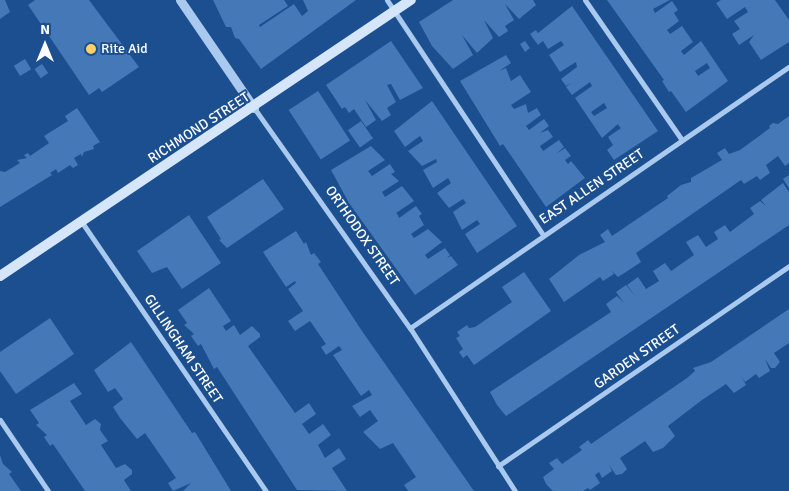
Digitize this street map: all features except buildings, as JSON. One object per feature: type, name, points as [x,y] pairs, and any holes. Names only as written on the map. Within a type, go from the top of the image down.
[{"type":"main road","name":"RICHMOND STREET","points":[[0,276],[254,108],[411,0]]},
{"type":"street","name":"ORTHODOX STREET","points":[[180,0],[410,328],[515,491]]},
{"type":"street","points":[[387,0],[543,235]]},
{"type":"street","points":[[585,0],[682,140]]},
{"type":"street","name":"EAST ALLEN STREET","points":[[410,328],[789,67]]},
{"type":"street","name":"GILLINGHAM STREET","points":[[81,221],[266,491]]},
{"type":"street","name":"GARDEN STREET","points":[[498,466],[789,266]]},
{"type":"street","points":[[0,420],[48,491]]},
{"type":"place","name":"Rite Aid","points":[[91,49]]}]
